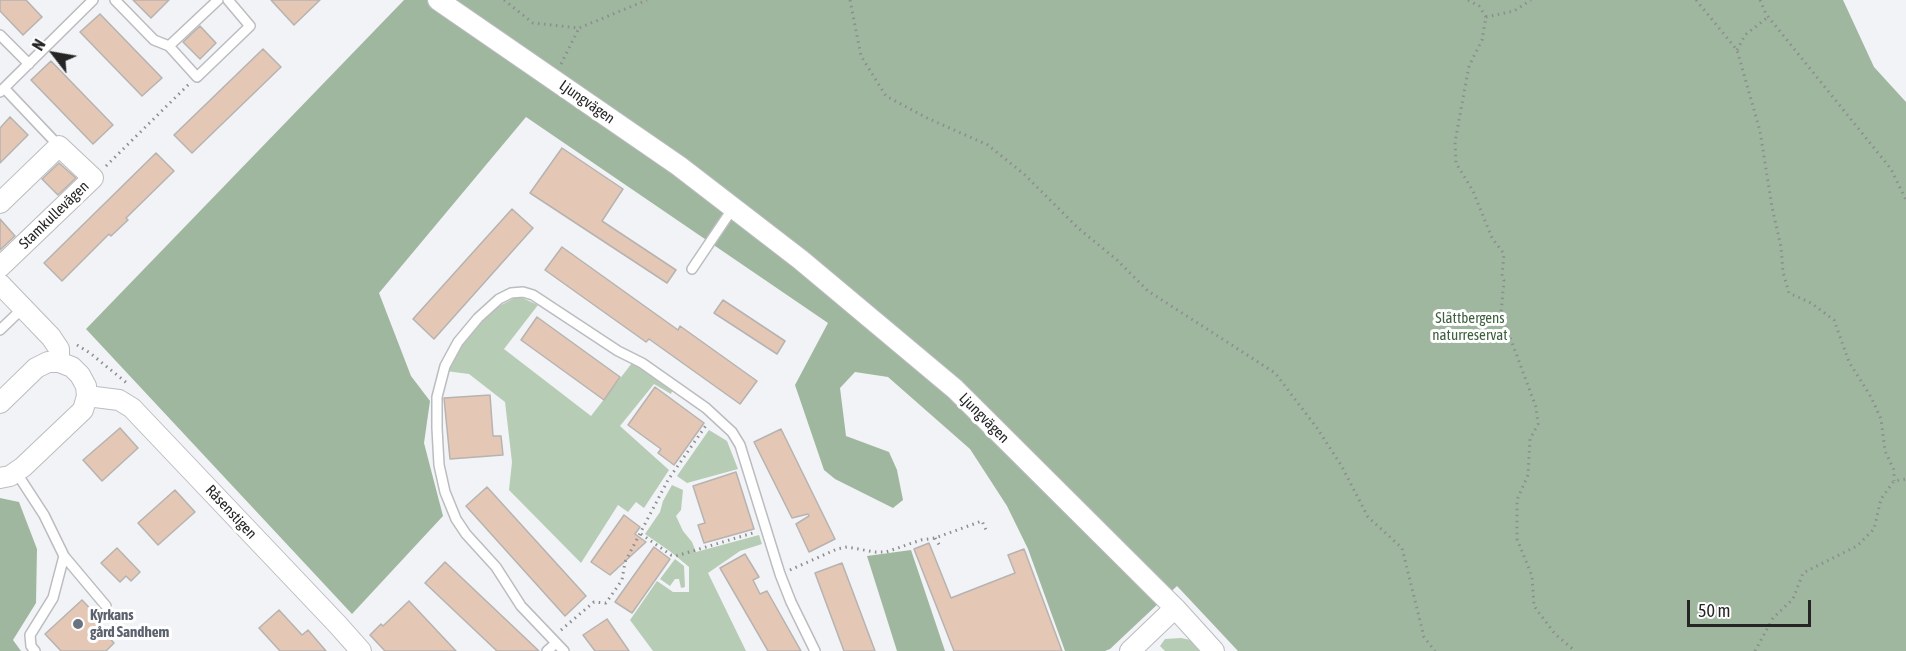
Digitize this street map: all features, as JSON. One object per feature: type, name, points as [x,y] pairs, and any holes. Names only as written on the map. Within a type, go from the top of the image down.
[{"type":"street","name":"Ljungvägen","points":[[438,0],[679,166],[801,260],[955,389],[1175,608],[1214,651]]},
{"type":"street","name":"Stamkullevägen","points":[[0,267],[93,178],[59,146]]},
{"type":"street","points":[[0,203],[59,146]]},
{"type":"street","points":[[0,284],[51,337],[59,349],[60,362]]},
{"type":"street","points":[[0,403],[36,368],[48,362],[60,362],[72,367],[86,386],[87,396],[83,410],[8,475]]},
{"type":"street","name":"Råsenstigen","points":[[87,396],[119,400],[132,408],[361,651]]},
{"type":"street","points":[[1131,651],[1175,608]]},
{"type":"lane","points":[[59,146],[2,90],[93,0]]},
{"type":"lane","points":[[115,0],[154,40],[169,46],[196,77],[250,26],[228,0]]},
{"type":"lane","points":[[169,46],[218,0]]},
{"type":"lane","points":[[0,35],[29,64]]},
{"type":"lane","points":[[692,269],[733,208]]},
{"type":"lane","points":[[564,651],[521,606],[496,567],[466,534],[456,519],[445,492],[439,465],[437,397],[445,366],[458,342],[478,318],[499,299],[511,293],[523,292],[533,296],[618,351],[642,363],[706,408],[732,432],[740,445],[780,574],[815,651]]},
{"type":"lane","points":[[0,330],[23,308]]},
{"type":"lane","points":[[8,475],[44,515],[64,556],[106,606]]},
{"type":"lane","points":[[35,651],[31,646],[30,635],[53,598],[64,556]]},
{"type":"lane","points":[[547,651],[554,640]]},
{"type":"path","points":[[504,0],[533,23],[579,28],[647,0]]},
{"type":"path","points":[[850,0],[861,56],[886,96],[927,118],[988,144],[1025,175],[1078,228],[1117,260],[1148,291],[1275,373],[1317,428],[1341,465],[1368,517],[1402,548],[1424,637],[1435,651]]},
{"type":"path","points":[[1468,0],[1479,6],[1486,17],[1482,40],[1469,66],[1455,142],[1456,163],[1473,191],[1492,238],[1504,254],[1501,313],[1536,407],[1538,424],[1530,439],[1528,475],[1517,500],[1517,539],[1532,576],[1534,606],[1555,634],[1575,651]]},
{"type":"path","points":[[1486,17],[1514,12],[1531,0]]},
{"type":"path","points":[[1696,0],[1737,50],[1760,131],[1781,247],[1783,272],[1790,293],[1811,303],[1834,320],[1849,362],[1871,397],[1881,419],[1885,451],[1894,470],[1894,481],[1881,499],[1874,530],[1857,546],[1803,573],[1793,599],[1773,618],[1755,651]]},
{"type":"path","points":[[1760,0],[1769,17],[1891,169],[1906,200]]},
{"type":"path","points":[[1737,50],[1745,35],[1769,17]]},
{"type":"path","points":[[554,79],[579,28]]},
{"type":"path","points":[[93,178],[196,77]]},
{"type":"path","points":[[554,640],[594,602],[606,603],[622,580],[625,562],[669,480],[714,416]]},
{"type":"path","points":[[1894,481],[1906,479]]},
{"type":"path","points":[[780,574],[837,549],[847,547],[886,552],[982,521],[986,530]]},
{"type":"path","points":[[641,534],[671,555],[676,556],[766,529]]},
{"type":"path","points":[[935,538],[940,546]]},
{"type":"green space","name":"Slättbergens naturreservat","points":[[404,0],[1843,0],[1874,67],[1906,102],[1906,651],[1238,651],[1177,586],[1110,649],[1065,651],[1028,549],[1007,506],[970,449],[888,377],[855,372],[840,388],[846,436],[889,452],[897,470],[903,500],[893,508],[835,479],[824,470],[795,385],[828,323],[526,117],[379,293],[411,376],[430,401],[424,443],[443,516],[352,614],[86,329]]},
{"type":"green space","points":[[518,296],[538,305],[504,349],[591,416],[632,363],[673,388],[671,394],[654,384],[620,426],[669,470],[644,508],[636,502],[628,512],[618,505],[581,563],[509,490],[512,462],[505,402],[469,374],[446,371],[470,333],[494,309]]},
{"type":"green space","points":[[709,430],[727,441],[738,469],[687,483],[677,476]]},
{"type":"green space","points":[[672,485],[683,490],[681,510],[676,516],[696,552],[759,535],[762,544],[740,551],[708,573],[746,651],[653,651],[630,620],[657,581],[673,592],[689,592],[689,567],[645,534],[660,512]]},
{"type":"green space","points":[[0,498],[19,502],[37,549],[36,603],[13,640],[21,651],[0,651]]},
{"type":"green space","points":[[911,550],[945,651],[897,651],[867,556]]},
{"type":"green space","points":[[675,559],[684,566],[685,587],[681,588],[679,579],[675,579],[670,586],[660,579]]},
{"type":"green space","points":[[1165,639],[1191,640],[1201,651],[1165,651],[1160,646]]},
{"type":"building","points":[[0,0],[26,0],[42,17],[23,35],[0,11]]},
{"type":"building","points":[[133,0],[169,0],[151,18]]},
{"type":"building","points":[[271,0],[320,0],[294,25]]},
{"type":"building","points":[[100,14],[162,78],[142,96],[80,32]]},
{"type":"building","points":[[200,26],[216,43],[200,59],[183,42]]},
{"type":"building","points":[[263,49],[281,67],[192,153],[174,135]]},
{"type":"building","points":[[51,61],[113,125],[93,144],[31,80]]},
{"type":"building","points":[[10,117],[28,135],[0,163],[0,128]]},
{"type":"building","points":[[562,148],[623,189],[602,221],[676,270],[667,283],[530,193]]},
{"type":"building","points":[[156,153],[174,171],[126,218],[128,220],[111,236],[109,234],[62,281],[44,263]]},
{"type":"building","points":[[59,163],[76,178],[58,195],[42,179]]},
{"type":"building","points":[[512,209],[533,228],[434,339],[413,319]]},
{"type":"building","points":[[0,219],[15,236],[0,250]]},
{"type":"building","points":[[562,247],[678,330],[680,326],[757,381],[740,404],[649,339],[646,342],[545,270]]},
{"type":"building","points":[[723,300],[785,341],[777,354],[714,313]]},
{"type":"building","points":[[537,317],[620,377],[604,400],[521,340]]},
{"type":"building","points":[[655,387],[704,423],[674,465],[658,453],[661,449],[628,425]]},
{"type":"building","points":[[490,395],[493,436],[501,436],[503,455],[450,459],[444,398]]},
{"type":"building","points":[[120,428],[138,448],[102,481],[83,460]]},
{"type":"building","points":[[781,429],[835,539],[809,552],[796,524],[809,516],[808,514],[792,518],[754,442]]},
{"type":"building","points":[[736,472],[754,529],[704,543],[698,525],[705,523],[693,486]]},
{"type":"building","points":[[487,487],[586,596],[565,616],[466,506]]},
{"type":"building","points":[[175,490],[195,512],[158,545],[138,523]]},
{"type":"building","points":[[624,515],[640,527],[635,534],[646,542],[610,575],[591,562]]},
{"type":"building","points":[[929,543],[951,598],[1015,573],[1008,555],[1024,549],[1062,651],[954,651],[914,549]]},
{"type":"building","points":[[654,547],[670,559],[632,613],[615,602]]},
{"type":"building","points":[[117,548],[140,572],[131,581],[126,576],[120,582],[101,563]]},
{"type":"building","points":[[745,554],[759,577],[753,580],[760,594],[767,591],[801,651],[768,651],[720,568]]},
{"type":"building","points":[[445,562],[539,651],[497,651],[425,583]]},
{"type":"building","points":[[842,563],[875,651],[844,651],[815,573]]},
{"type":"building","name":"Kyrkans gård Sandhem","points":[[82,600],[103,622],[99,626],[114,643],[106,651],[61,651],[45,634]]},
{"type":"building","points":[[409,601],[456,651],[385,651],[370,635]]},
{"type":"building","points":[[279,610],[302,635],[308,630],[326,651],[280,651],[259,628]]},
{"type":"building","points":[[607,619],[629,651],[595,651],[583,635]]},
{"type":"place","name":"Kyrkans gård Sandhem","points":[[78,624]]}]
